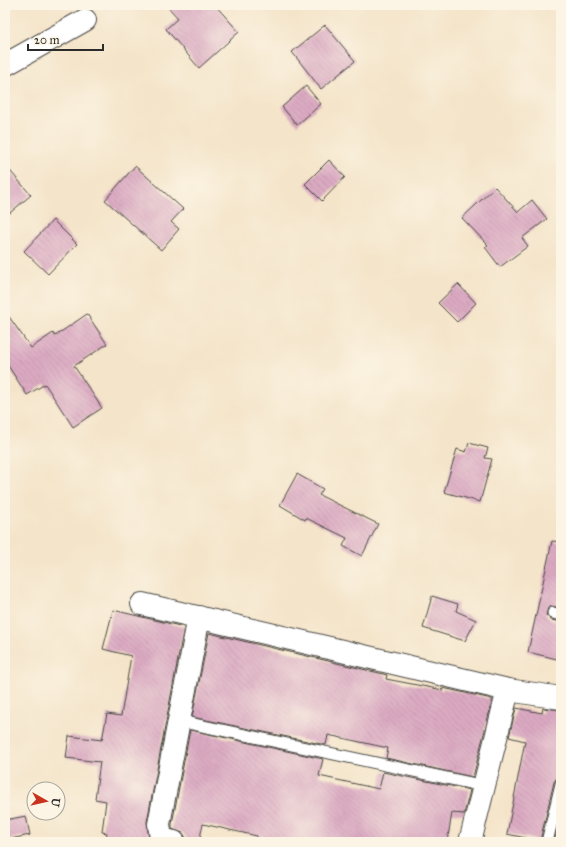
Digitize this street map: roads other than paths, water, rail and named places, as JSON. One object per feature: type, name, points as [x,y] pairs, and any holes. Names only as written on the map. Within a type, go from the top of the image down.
[{"type":"street","points":[[5,65],[85,20]]},
{"type":"street","points":[[142,604],[508,690],[561,698]]},
{"type":"street","points":[[174,842],[161,839],[159,824],[199,617]]},
{"type":"street","points":[[470,842],[508,690]]},
{"type":"lane","points":[[179,721],[484,786]]},
{"type":"lane","points":[[548,842],[561,784]]}]
